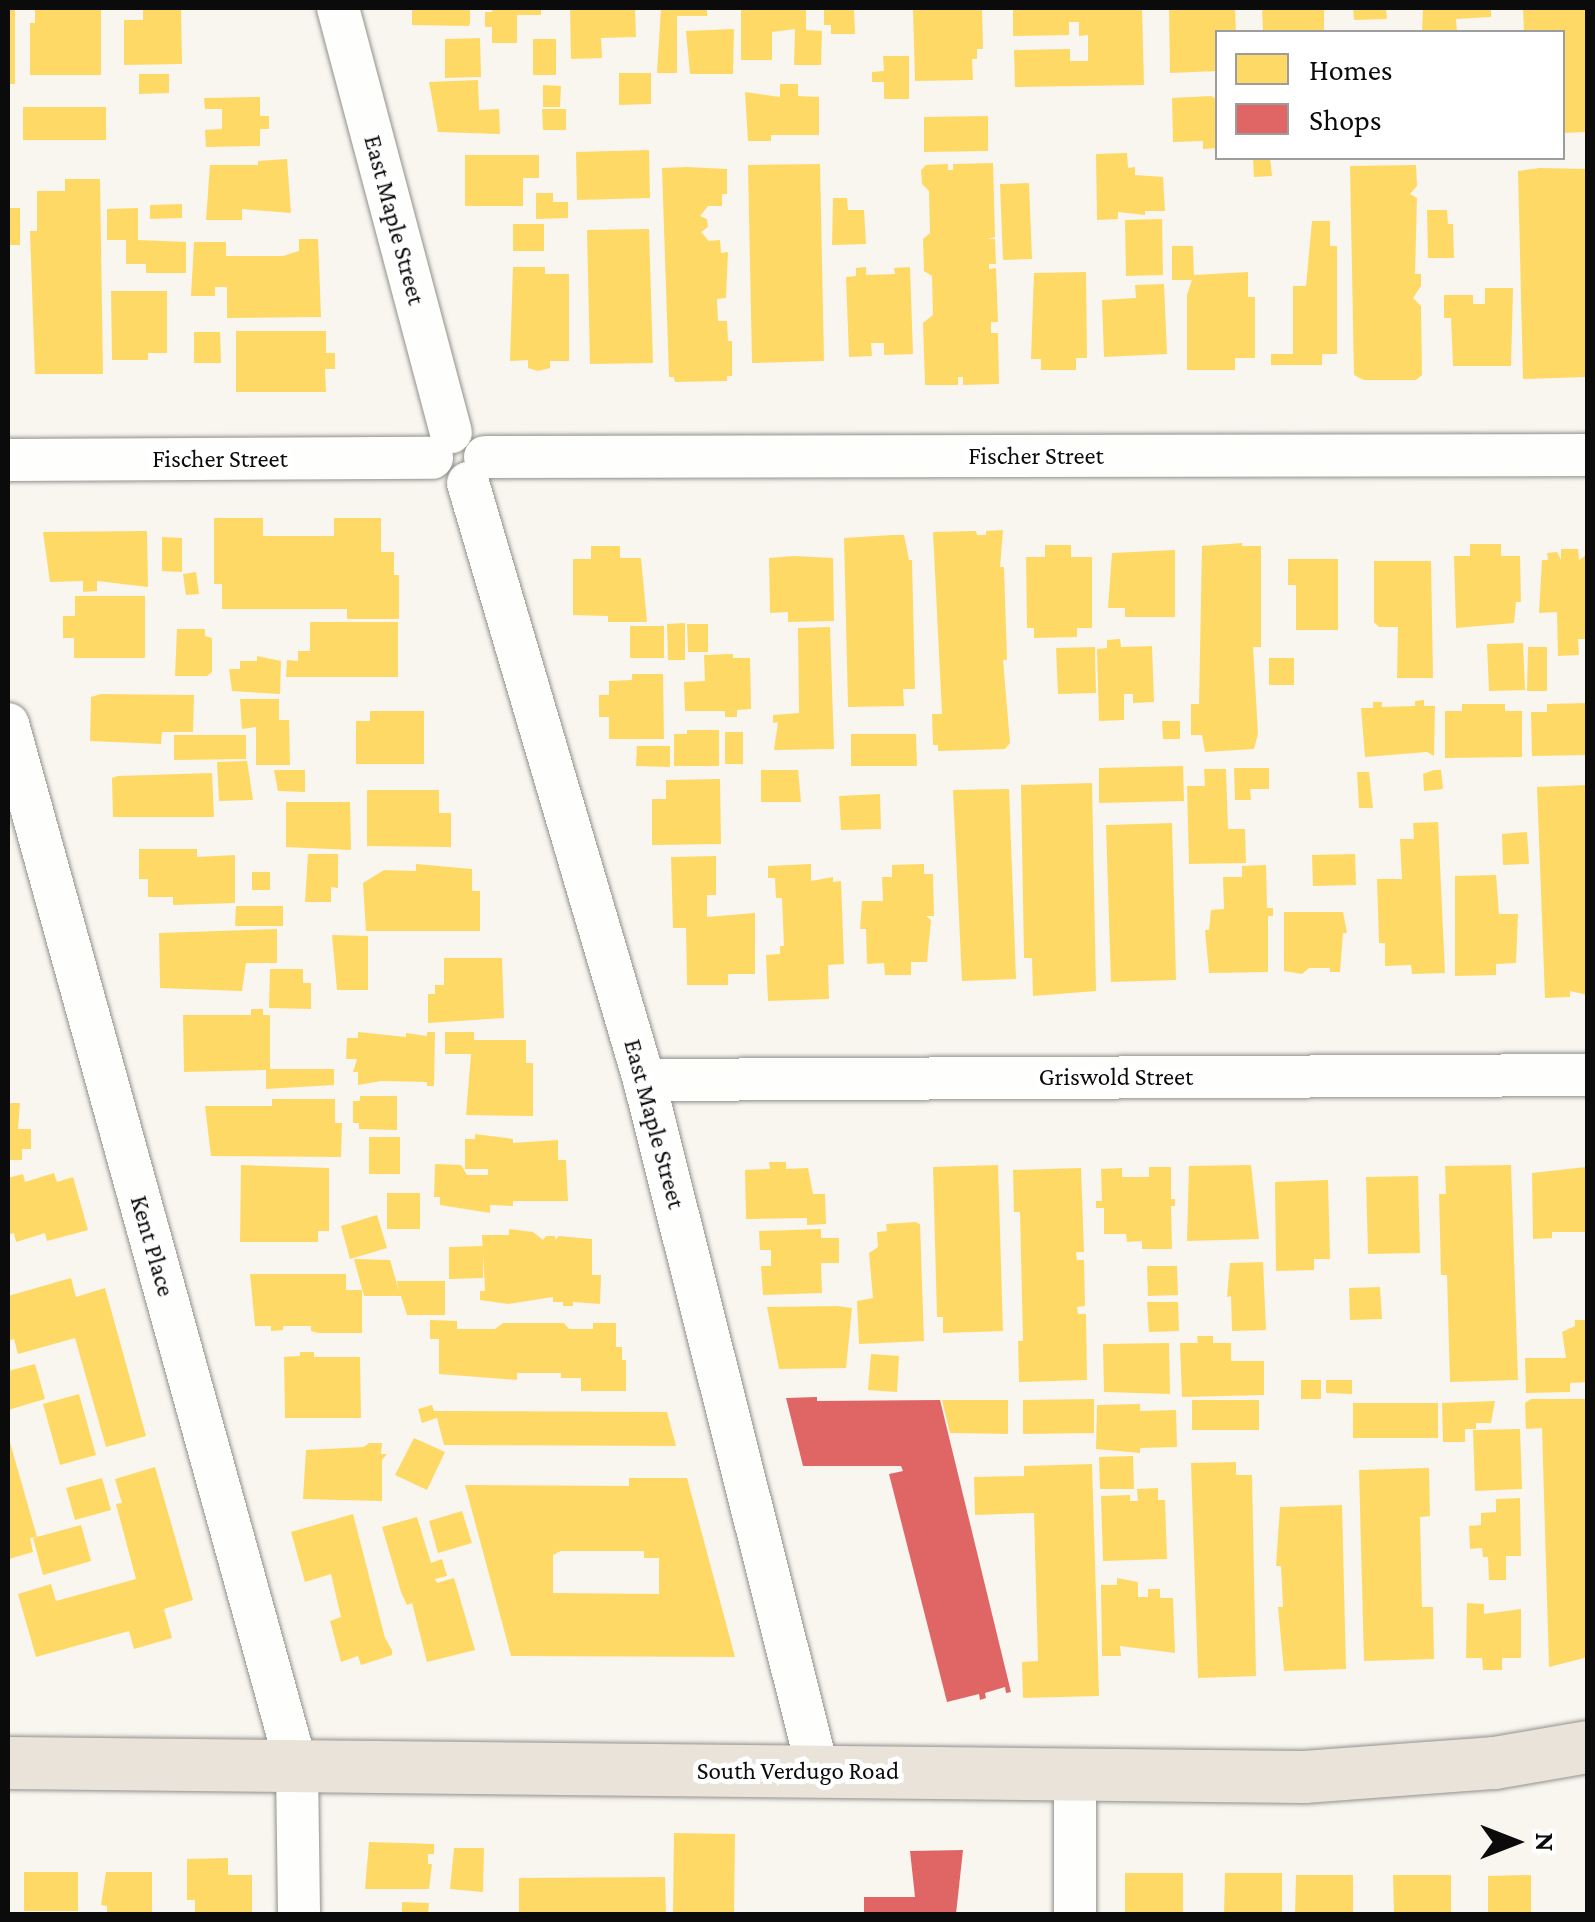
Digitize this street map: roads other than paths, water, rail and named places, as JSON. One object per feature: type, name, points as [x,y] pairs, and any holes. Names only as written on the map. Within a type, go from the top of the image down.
[{"type":"main road","name":"South Verdugo Road","points":[[8,1763],[1304,1776],[1495,1762],[1588,1746]]},
{"type":"street","name":"East Maple Street","points":[[338,8],[459,457],[644,1080],[818,1771]]},
{"type":"street","name":"Fischer Street","points":[[8,460],[1588,455]]},
{"type":"street","name":"Kent Place","points":[[8,724],[297,1768]]},
{"type":"street","name":"Griswold Street","points":[[644,1080],[1588,1075]]},
{"type":"street","points":[[297,1768],[298,1914]]},
{"type":"street","points":[[1075,1771],[1075,1914]]}]
